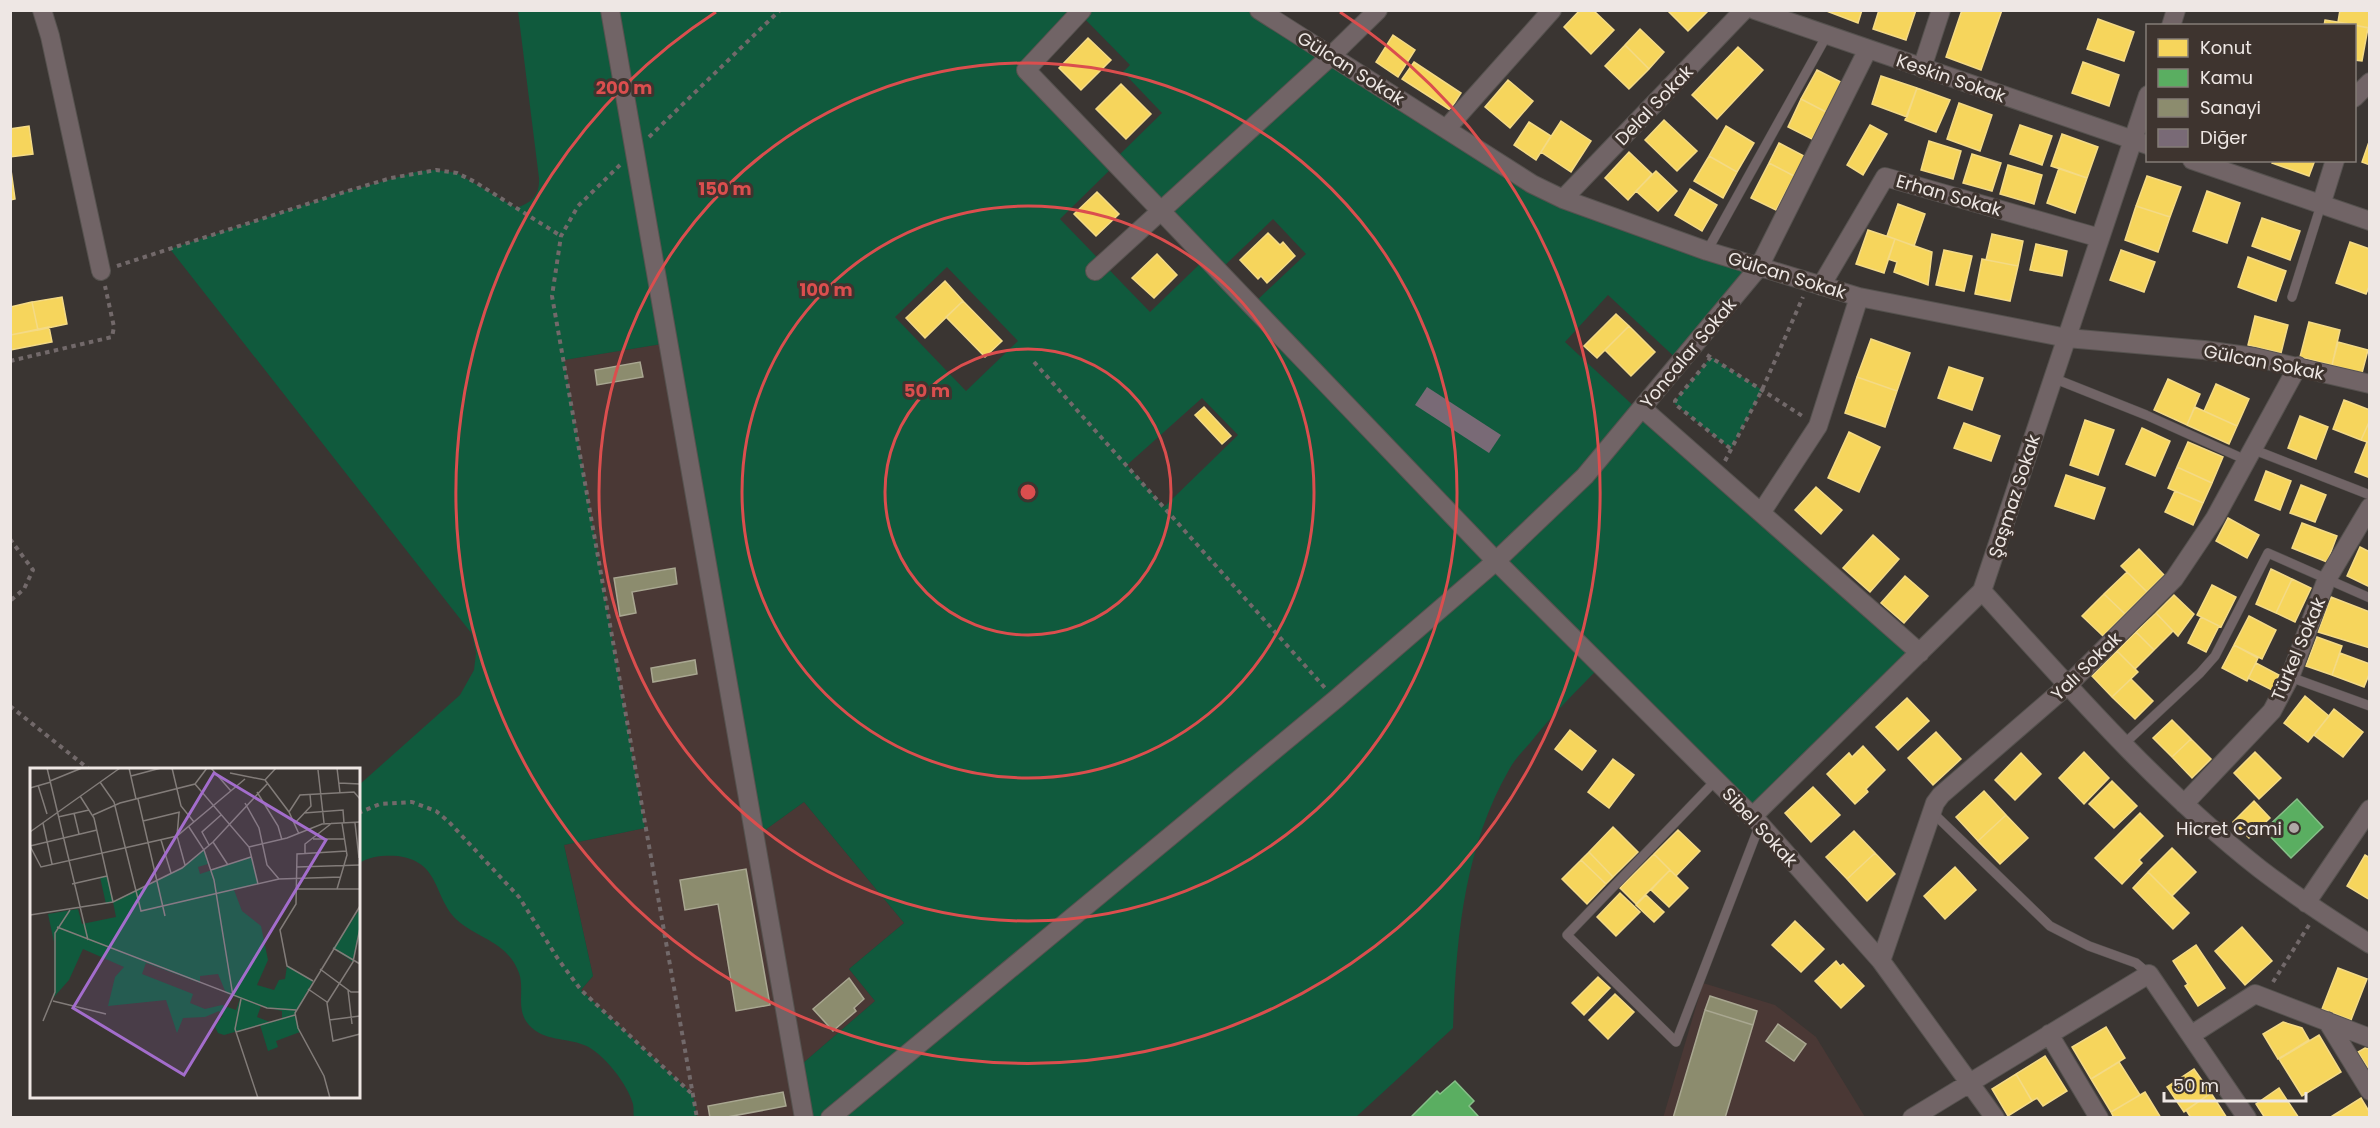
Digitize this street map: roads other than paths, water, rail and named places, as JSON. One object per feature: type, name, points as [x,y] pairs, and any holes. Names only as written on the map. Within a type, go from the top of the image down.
[{"type":"street","points":[[42,10],[50,36],[101,272]]},
{"type":"street","points":[[610,10],[804,1118]]},
{"type":"street","name":"Sibel Sokak","points":[[1082,10],[1026,70],[1496,561],[1756,821],[1881,961],[1995,1118]]},
{"type":"street","name":"Gülcan Sokak","points":[[1259,10],[1532,184],[1563,199],[1707,251],[1859,297],[2067,338],[2204,350],[2298,366],[2370,384]]},
{"type":"street","points":[[1095,271],[1332,56],[1378,10]]},
{"type":"street","points":[[1446,129],[1552,10]]},
{"type":"street","name":"Delal Sokak","points":[[1563,199],[1744,10]]},
{"type":"street","name":"Keskin Sokak","points":[[1755,10],[2140,142]]},
{"type":"street","points":[[1922,68],[1941,10]]},
{"type":"street","name":"Yoncalar Sokak","points":[[830,1118],[1336,699],[1496,561],[1585,476],[1759,267],[1868,49]]},
{"type":"street","points":[[2356,97],[2370,82]]},
{"type":"street","name":"Şaşmaz Sokak","points":[[1756,821],[1983,591],[2100,238],[2140,142],[2146,107]]},
{"type":"street","points":[[2198,162],[2370,221]]},
{"type":"street","points":[[2321,205],[2334,162]]},
{"type":"street","name":"Erhan Sokak","points":[[1815,284],[1885,177],[2100,238]]},
{"type":"street","points":[[1761,513],[1818,426],[1859,297]]},
{"type":"street","name":"Yalı Sokak","points":[[1881,961],[1932,812],[1941,795],[2068,685],[2174,579],[2215,518],[2298,366]]},
{"type":"street","points":[[1642,408],[1920,653]]},
{"type":"street","name":"Türkel Sokak","points":[[2184,804],[2272,711],[2290,677],[2326,581],[2370,507]]},
{"type":"street","points":[[1983,591],[2068,685],[2184,804],[2260,869],[2312,907],[2370,944]]},
{"type":"street","points":[[2312,907],[2363,828],[2370,808]]},
{"type":"street","points":[[1912,1118],[2149,974],[2247,1118]]},
{"type":"street","points":[[2191,1035],[2255,994],[2370,1038]]},
{"type":"street","points":[[2327,1021],[2370,1090]]},
{"type":"street","points":[[2049,1034],[2099,1118]]},
{"type":"lane","points":[[1707,251],[1827,35]]},
{"type":"lane","points":[[2292,297],[2321,205]]},
{"type":"lane","points":[[2053,378],[2249,455],[2370,495]]},
{"type":"lane","points":[[2124,744],[2215,656],[2268,554],[2326,581],[2370,598]]},
{"type":"lane","points":[[2290,677],[2370,706]]},
{"type":"lane","points":[[1716,780],[1567,935],[1676,1042],[1756,821]]},
{"type":"lane","points":[[1932,812],[2050,926],[2089,946],[2136,963],[2149,974]]},
{"type":"place","name":"Hicret Cami","points":[[2294,828]]}]
